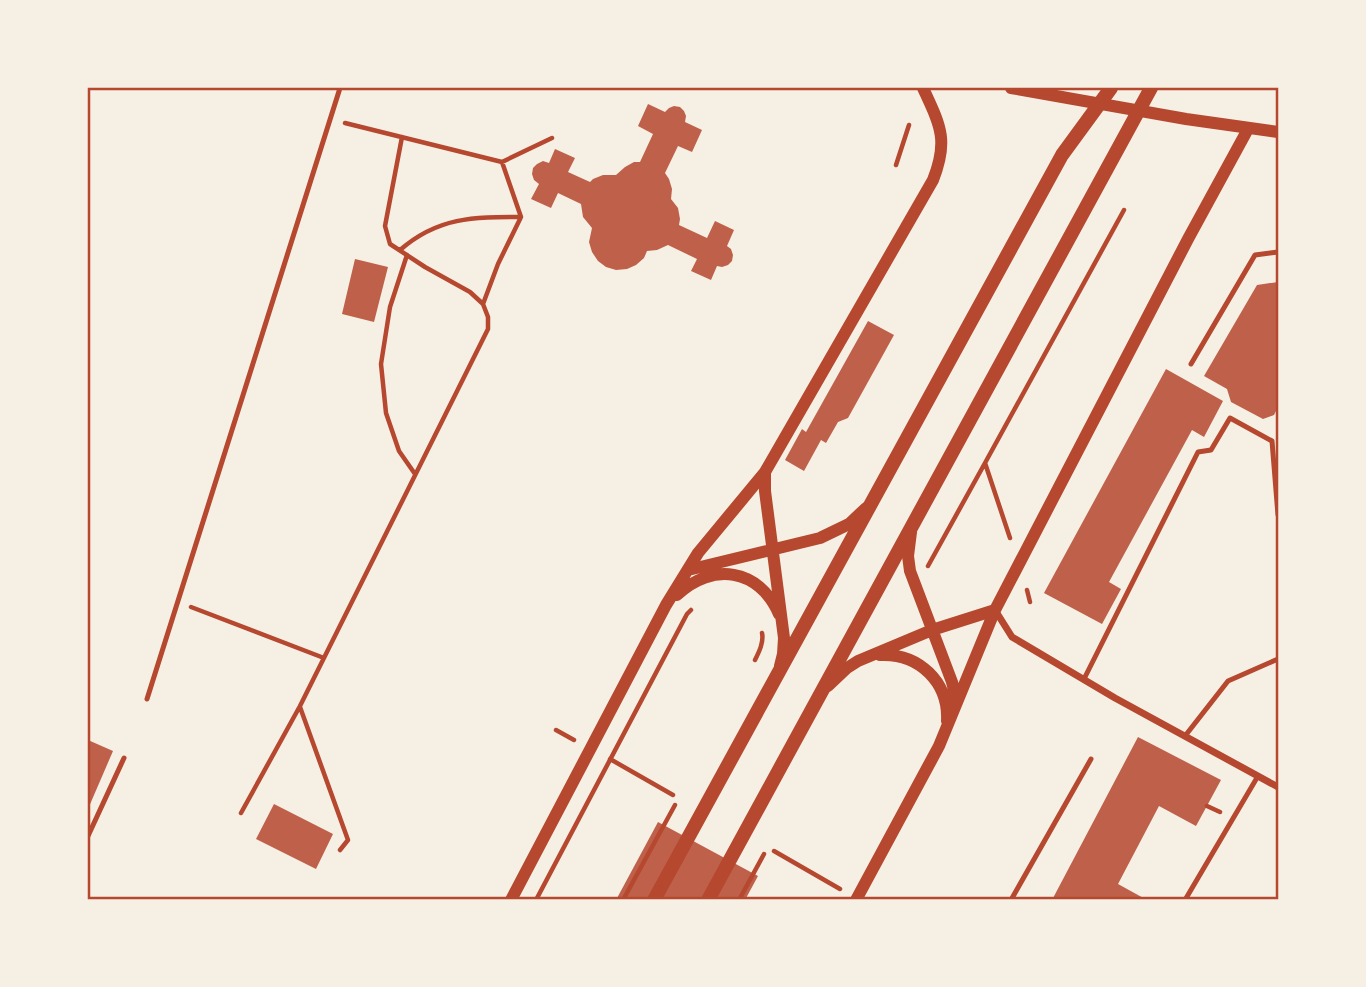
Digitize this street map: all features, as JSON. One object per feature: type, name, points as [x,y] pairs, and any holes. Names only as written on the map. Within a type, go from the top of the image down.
[{"type":"main road","points":[[654,900],[1062,155],[1111,88]]},
{"type":"main road","points":[[708,900],[1151,88]]},
{"type":"street","points":[[511,900],[666,605],[698,553],[765,471],[933,180],[940,162],[941,133],[923,88]]},
{"type":"street","points":[[1011,88],[1279,132]]},
{"type":"street","points":[[856,900],[944,736],[995,610],[1018,564],[1248,129]]},
{"type":"street","points":[[765,471],[765,491],[784,638],[777,676]]},
{"type":"street","points":[[688,570],[820,538],[855,519],[873,499]]},
{"type":"street","points":[[914,522],[909,540],[910,571],[952,682],[956,698],[955,708]]},
{"type":"street","points":[[666,605],[696,580],[727,573],[751,581],[761,589],[777,609],[782,622]]},
{"type":"street","points":[[995,610],[1012,637],[1279,787]]},
{"type":"street","points":[[817,699],[825,688],[858,661],[932,630],[995,610]]},
{"type":"street","points":[[869,657],[894,655],[906,658],[934,678],[945,700],[947,712],[944,736]]},
{"type":"lane","points":[[147,699],[340,88]]},
{"type":"lane","points":[[1191,364],[1255,255],[1279,252]]},
{"type":"lane","points":[[1084,679],[1198,452],[1211,450],[1230,418],[1272,441],[1279,516]]},
{"type":"lane","points":[[1185,736],[1228,681],[1279,659]]},
{"type":"lane","points":[[88,836],[124,758]]},
{"type":"lane","points":[[1011,900],[1091,759]]},
{"type":"lane","points":[[1185,900],[1258,776]]},
{"type":"path","points":[[330,119],[502,162],[552,138]]},
{"type":"path","points":[[896,165],[909,125]]},
{"type":"path","points":[[241,813],[300,706],[488,329],[488,317],[483,304],[470,292],[390,244],[385,226],[402,137]]},
{"type":"path","points":[[483,304],[498,264],[521,217],[502,162]]},
{"type":"path","points":[[923,576],[1124,210]]},
{"type":"path","points":[[400,250],[415,237],[441,225],[477,217],[521,217]]},
{"type":"path","points":[[407,255],[390,307],[381,364],[386,413],[399,451],[415,474]]},
{"type":"path","points":[[985,463],[1030,602]]},
{"type":"path","points":[[178,602],[324,658]]},
{"type":"path","points":[[536,900],[687,614],[694,607]]},
{"type":"path","points":[[755,660],[760,652],[763,636],[761,628]]},
{"type":"path","points":[[300,706],[348,840],[340,850]]},
{"type":"path","points":[[611,760],[673,795]]},
{"type":"path","points":[[623,900],[675,806]]},
{"type":"path","points":[[774,851],[839,889]]},
{"type":"path","points":[[739,900],[764,854]]},
{"type":"building","points":[[648,104],[665,112],[674,106],[680,107],[686,116],[685,122],[702,130],[692,152],[678,146],[665,173],[672,189],[671,199],[678,208],[679,225],[707,238],[715,221],[734,230],[727,246],[733,255],[732,261],[722,267],[717,266],[711,280],[691,271],[697,259],[668,245],[647,251],[644,258],[627,269],[606,267],[592,252],[589,242],[592,228],[583,217],[581,204],[558,193],[551,208],[531,199],[539,184],[534,180],[533,168],[543,161],[549,163],[555,149],[575,158],[568,172],[590,182],[603,175],[616,175],[634,162],[640,162],[653,134],[638,126]]},
{"type":"building","points":[[355,259],[388,267],[374,322],[342,314]]},
{"type":"building","points":[[1278,282],[1278,407],[1274,415],[1263,419],[1231,402],[1227,389],[1204,376],[1257,285]]},
{"type":"building","points":[[868,321],[894,335],[848,418],[838,422],[826,443],[821,440],[804,471],[785,460],[802,429],[806,432]]},
{"type":"building","points":[[1166,369],[1223,401],[1204,437],[1192,430],[1109,582],[1121,589],[1102,624],[1044,593]]},
{"type":"building","points":[[1138,737],[1221,780],[1196,826],[1159,806],[1118,884],[1147,900],[1052,900]]},
{"type":"building","points":[[88,740],[113,751],[88,809]]},
{"type":"building","points":[[274,804],[333,834],[316,869],[256,839]]},
{"type":"building","points":[[658,822],[758,876],[745,900],[616,900]]}]
